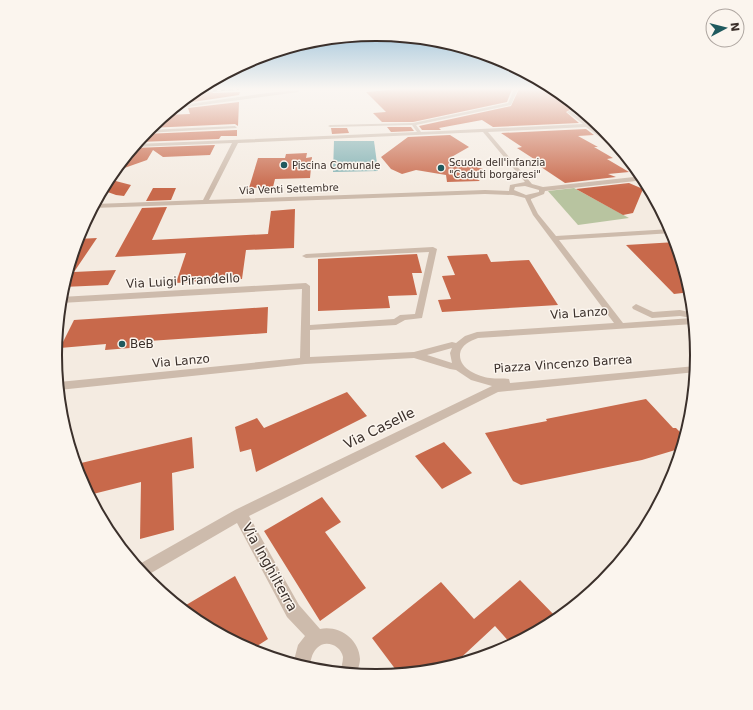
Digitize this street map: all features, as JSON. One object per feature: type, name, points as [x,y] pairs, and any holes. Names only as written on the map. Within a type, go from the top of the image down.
[{"type":"street","points":[[330,126],[413,124],[422,122]]},
{"type":"street","points":[[583,122],[602,136]]},
{"type":"street","points":[[413,124],[420,133]]},
{"type":"street","points":[[142,146],[591,126]]},
{"type":"street","points":[[156,131],[235,127]]},
{"type":"street","points":[[484,130],[530,185]]},
{"type":"street","points":[[204,202],[236,141]]},
{"type":"street","points":[[542,189],[543,191],[541,195],[528,197],[512,190],[516,185],[530,185],[542,189],[636,179]]},
{"type":"street","name":"Via Venti Settembre","points":[[101,206],[512,190]]},
{"type":"street","points":[[528,197],[535,214],[619,323]]},
{"type":"street","points":[[555,238],[665,231]]},
{"type":"street","points":[[305,361],[305,328],[396,322],[403,317],[419,316],[433,249],[306,256]]},
{"type":"street","name":"Via Luigi Pirandello","points":[[68,300],[306,286],[305,328]]},
{"type":"street","points":[[636,307],[652,315],[680,313],[688,315]]},
{"type":"street","name":"Via Lanzo","points":[[64,385],[305,361],[414,355],[434,351],[452,345],[466,333],[688,317]]},
{"type":"street","name":"Piazza Vincenzo Barrea","points":[[689,321],[477,335],[464,340],[456,348],[454,354],[458,365],[470,375],[487,382],[690,369]]},
{"type":"street","points":[[452,345],[450,352],[454,367]]},
{"type":"street","name":"Via Lanzo","points":[[414,355],[436,360],[454,367],[469,379],[496,388]]},
{"type":"street","name":"Via Caselle","points":[[146,568],[240,514],[496,388],[690,370]]},
{"type":"street","name":"Via Inghilterra","points":[[240,514],[293,610],[317,638]]},
{"type":"street","points":[[301,660],[310,643],[324,635],[332,635],[340,638],[350,651],[351,660],[349,667]]},
{"type":"green space","points":[[574,188],[629,218],[578,225],[548,191]]},
{"type":"water","points":[[334,141],[374,141],[378,171],[333,172]]},
{"type":"building","points":[[166,122],[238,122],[238,126],[235,124],[160,127]]},
{"type":"building","points":[[437,122],[471,122],[439,128],[441,130],[422,130],[419,126]]},
{"type":"building","points":[[485,122],[579,123],[493,127]]},
{"type":"building","points":[[387,127],[411,127],[414,131],[391,132]]},
{"type":"building","points":[[331,128],[347,128],[349,133],[332,134]]},
{"type":"building","points":[[586,129],[594,135],[578,136],[598,147],[594,147],[613,158],[607,159],[629,172],[608,174],[616,177],[565,183],[529,159],[534,159],[517,148],[522,147],[501,133]]},
{"type":"building","points":[[237,130],[237,136],[221,136],[219,139],[146,142],[153,134]]},
{"type":"building","points":[[450,135],[469,147],[448,159],[483,169],[470,174],[480,181],[447,182],[446,175],[416,170],[402,174],[391,169],[381,157],[408,137]]},
{"type":"building","points":[[215,145],[210,155],[163,157],[153,150],[147,160],[124,168],[140,148]]},
{"type":"building","name":"Piscina Comunale","points":[[307,153],[306,158],[312,157],[310,178],[275,179],[273,187],[249,188],[258,158],[285,158],[286,154]]},
{"type":"building","points":[[115,181],[131,185],[124,196],[108,192]]},
{"type":"building","points":[[629,183],[643,189],[633,213],[623,215],[576,189]]},
{"type":"building","points":[[153,188],[176,188],[171,200],[146,201]]},
{"type":"building","points":[[167,207],[152,240],[268,234],[271,211],[295,209],[294,248],[246,250],[242,279],[176,283],[186,253],[115,257],[142,208]]},
{"type":"building","points":[[97,238],[74,272],[116,270],[108,285],[70,287],[73,274],[85,239]]},
{"type":"building","points":[[670,242],[680,274],[684,293],[674,294],[626,245]]},
{"type":"building","points":[[417,254],[422,273],[412,273],[417,295],[388,296],[390,308],[318,311],[318,259]]},
{"type":"building","points":[[487,254],[491,262],[529,260],[558,305],[442,312],[438,300],[451,299],[442,276],[455,275],[447,256]]},
{"type":"building","points":[[268,307],[267,333],[134,342],[130,348],[105,350],[106,344],[62,348],[63,343],[74,320]]},
{"type":"building","points":[[347,392],[367,416],[256,472],[251,449],[240,452],[235,427],[257,418],[264,428]]},
{"type":"building","points":[[646,399],[673,428],[676,428],[681,433],[676,450],[642,460],[521,485],[513,481],[485,433],[547,421],[546,419]]},
{"type":"building","points":[[192,437],[194,468],[172,473],[174,530],[140,539],[141,482],[95,494],[82,463]]},
{"type":"building","points":[[444,442],[472,473],[442,489],[415,456]]},
{"type":"building","points":[[322,497],[341,522],[325,532],[366,588],[320,621],[264,531]]},
{"type":"building","points":[[235,576],[268,639],[258,646],[256,645],[219,627],[186,605]]},
{"type":"building","points":[[520,580],[553,614],[508,640],[495,626],[462,657],[438,663],[417,666],[395,668],[372,638],[441,582],[474,619]]},
{"type":"place","name":"Piscina Comunale","points":[[284,165]]},
{"type":"place","name":"Scuola dell'infanzia \"Caduti borgaresi\"","points":[[441,168]]},
{"type":"place","name":"BeB","points":[[122,344]]}]
